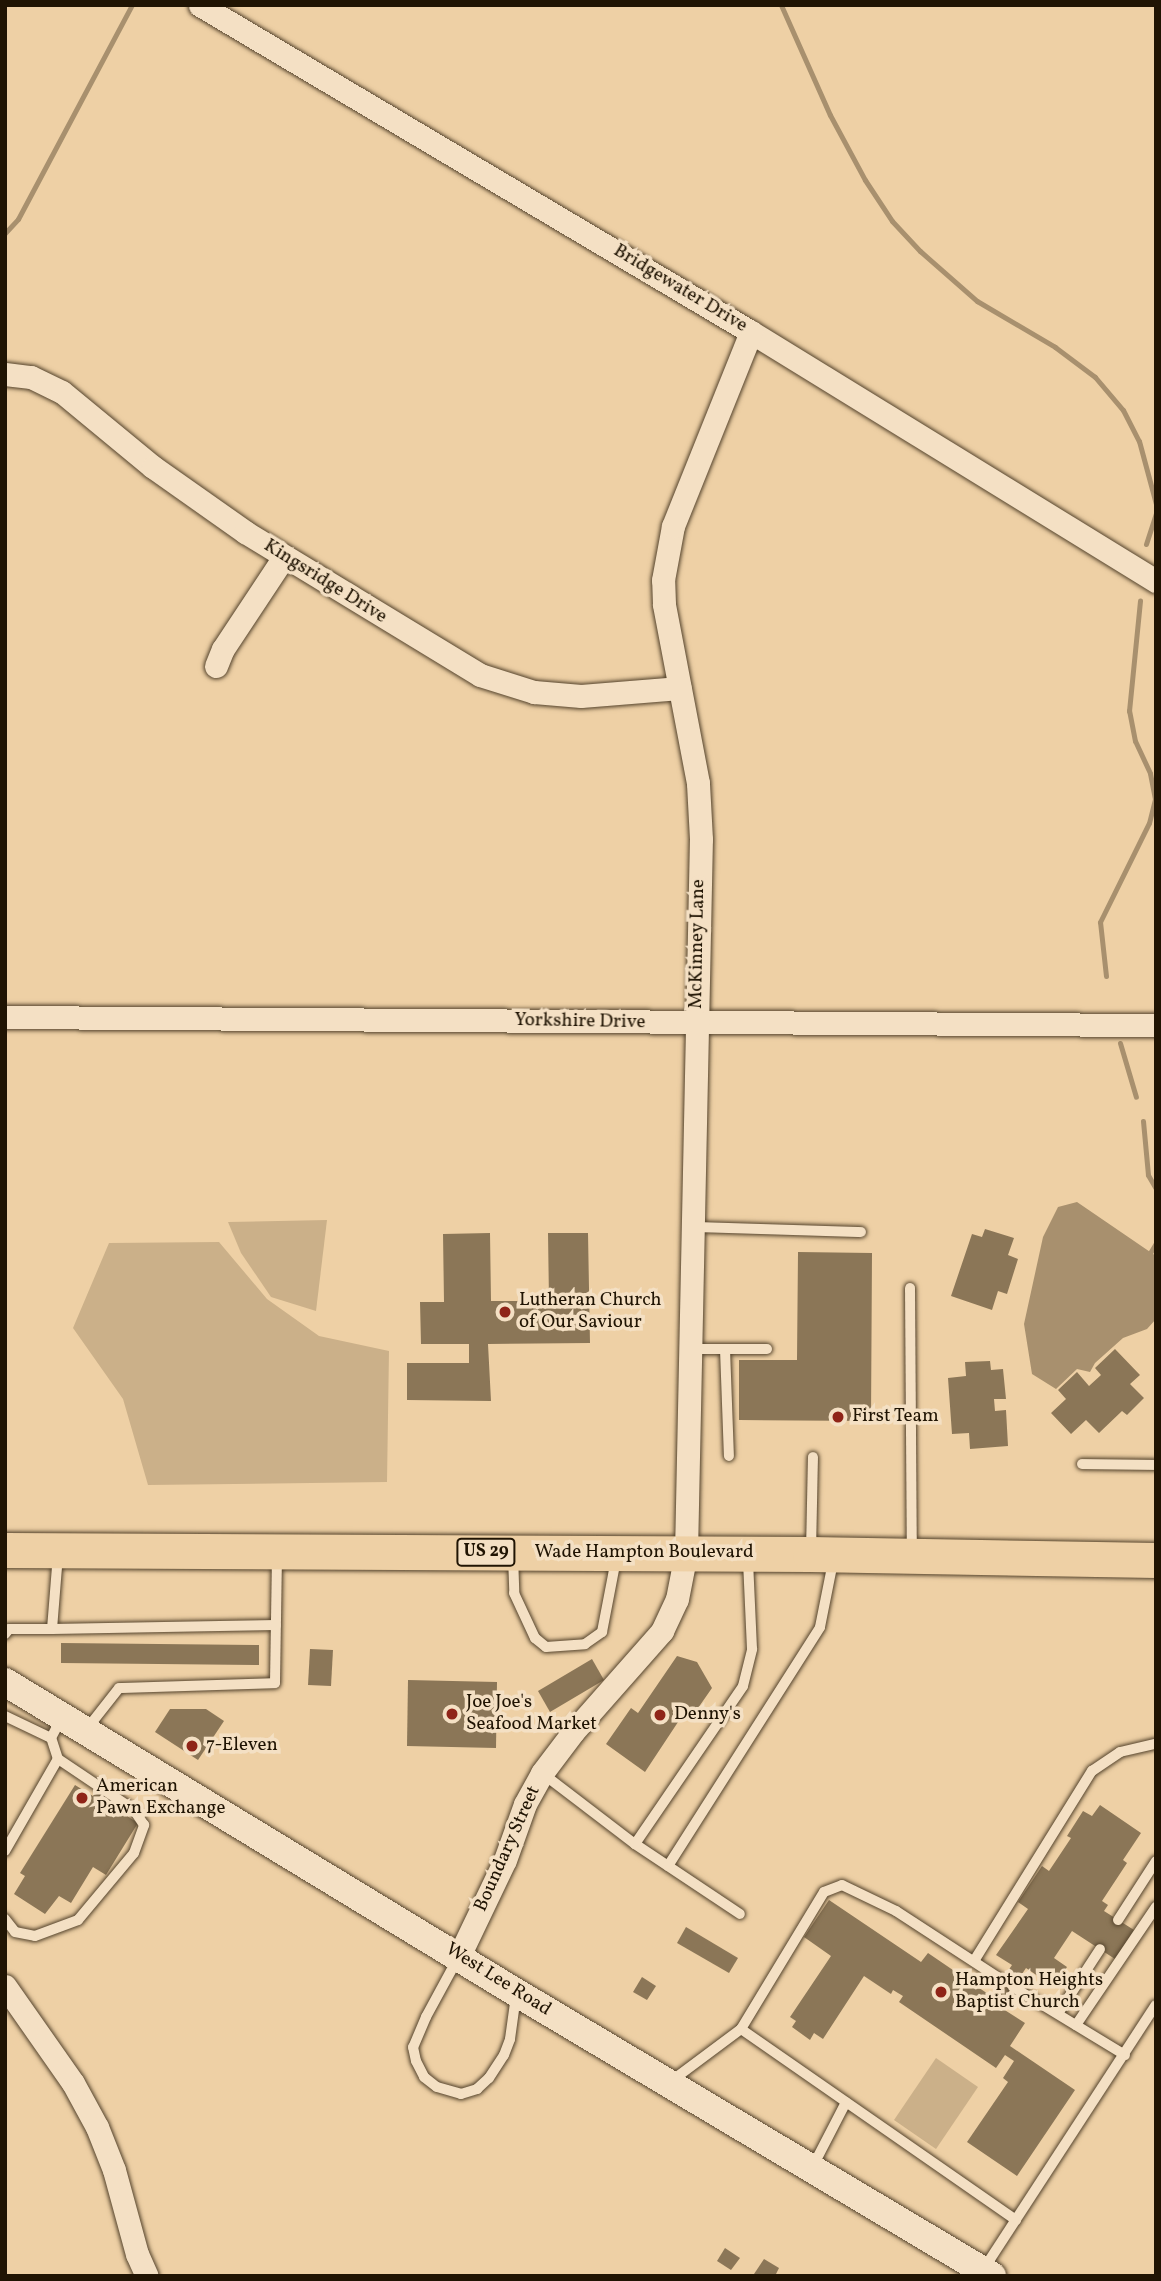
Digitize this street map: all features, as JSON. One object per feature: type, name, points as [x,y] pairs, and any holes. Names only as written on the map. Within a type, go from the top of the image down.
[{"type":"main road","name":"Wade Hampton Boulevard","points":[[5,1550],[617,1553],[684,1565],[748,1553],[1156,1560]]},
{"type":"street","name":"Bridgewater Drive","points":[[201,5],[751,331],[1156,581]]},
{"type":"street","name":"McKinney Lane","points":[[684,1565],[701,839],[698,783],[664,604],[666,551],[673,526],[751,331]]},
{"type":"street","name":"Kingsridge Drive","points":[[5,374],[31,377],[62,392],[153,467],[284,557],[439,652],[507,686],[534,692],[580,696],[680,688]]},
{"type":"street","points":[[216,666],[223,649],[284,557]]},
{"type":"street","name":"Yorkshire Drive","points":[[5,1017],[1156,1025]]},
{"type":"street","name":"Boundary Street","points":[[459,1956],[505,1860],[525,1804],[542,1773],[573,1732],[662,1631],[677,1599],[684,1565]]},
{"type":"street","name":"West Lee Road","points":[[6,1684],[66,1728],[459,1956],[987,2273]]},
{"type":"street","points":[[5,1986],[13,2015],[73,2083],[97,2127],[114,2170],[137,2254],[147,2276]]},
{"type":"lane","points":[[693,1227],[862,1232]]},
{"type":"lane","points":[[910,1288],[913,1556]]},
{"type":"lane","points":[[691,1349],[767,1349]]},
{"type":"lane","points":[[725,1349],[729,1456]]},
{"type":"lane","points":[[668,1866],[820,1627],[829,1596],[822,1554],[813,1457]]},
{"type":"lane","points":[[1082,1464],[1156,1465]]},
{"type":"lane","points":[[52,1629],[59,1550]]},
{"type":"lane","points":[[5,1852],[58,1759],[66,1728],[119,1688],[275,1683],[277,1551]]},
{"type":"lane","points":[[513,1552],[514,1593],[535,1638],[546,1647],[585,1644],[602,1632],[617,1553]]},
{"type":"lane","points":[[635,1844],[743,1686],[752,1648],[748,1553]]},
{"type":"lane","points":[[5,1634],[9,1629],[276,1625]]},
{"type":"lane","points":[[5,1716],[66,1728]]},
{"type":"lane","points":[[974,1961],[1092,1771],[1120,1752],[1156,1744]]},
{"type":"lane","points":[[5,1919],[15,1932],[35,1936],[78,1920],[134,1853],[144,1825],[134,1810],[58,1759]]},
{"type":"lane","points":[[542,1773],[635,1844],[740,1914]]},
{"type":"lane","points":[[1118,1920],[1156,1861]]},
{"type":"lane","points":[[670,2082],[741,2029],[824,1892],[842,1885],[896,1911],[1002,1980]]},
{"type":"lane","points":[[1076,2025],[1156,1907]]},
{"type":"lane","points":[[1059,2012],[1100,1950]]},
{"type":"lane","points":[[459,1956],[413,2047],[424,2077],[437,2087],[461,2094],[477,2089],[489,2078],[504,2055],[510,2039],[517,1993]]},
{"type":"lane","points":[[1013,1987],[1059,2012],[1125,2055]]},
{"type":"lane","points":[[987,2273],[1016,2220],[1156,2005]]},
{"type":"lane","points":[[741,2029],[1016,2220]]},
{"type":"lane","points":[[812,2168],[846,2102]]},
{"type":"shaded area","points":[[1077,1202],[1156,1256],[1156,1319],[1147,1329],[1123,1338],[1095,1363],[1090,1372],[1077,1369],[1056,1389],[1032,1374],[1024,1324],[1043,1237],[1058,1207]]},
{"type":"shaded area","points":[[327,1220],[316,1311],[271,1297],[241,1253],[228,1222]]},
{"type":"shaded area","points":[[219,1242],[267,1299],[319,1336],[389,1351],[387,1482],[148,1485],[123,1399],[73,1328],[109,1243]]},
{"type":"shaded area","points":[[936,2058],[978,2087],[936,2149],[894,2120]]},
{"type":"building","points":[[985,1229],[1014,1238],[1008,1255],[1018,1259],[1007,1294],[998,1291],[992,1310],[951,1296],[972,1234],[982,1237]]},
{"type":"building","name":"Lutheran Church of Our Saviour","points":[[490,1233],[491,1301],[549,1301],[548,1233],[588,1233],[590,1343],[488,1344],[491,1401],[407,1400],[407,1363],[469,1363],[469,1344],[421,1344],[420,1302],[444,1302],[443,1234]]},
{"type":"building","points":[[798,1252],[872,1253],[871,1421],[739,1420],[739,1360],[797,1360]]},
{"type":"building","points":[[1115,1349],[1140,1375],[1130,1384],[1144,1398],[1127,1415],[1122,1411],[1099,1433],[1086,1420],[1071,1434],[1051,1413],[1066,1399],[1058,1390],[1077,1372],[1089,1386],[1101,1375],[1095,1368]]},
{"type":"building","points":[[990,1361],[991,1370],[1003,1369],[1006,1399],[994,1399],[995,1411],[1006,1410],[1008,1446],[970,1449],[969,1433],[952,1434],[948,1378],[966,1376],[965,1362]]},
{"type":"building","points":[[61,1643],[259,1645],[259,1665],[61,1663]]},
{"type":"building","points":[[310,1649],[333,1650],[331,1686],[308,1685]]},
{"type":"building","name":"Denny's","points":[[677,1656],[697,1662],[712,1688],[689,1721],[682,1716],[645,1772],[606,1744],[631,1708],[638,1713]]},
{"type":"building","points":[[592,1659],[604,1680],[550,1712],[538,1691]]},
{"type":"building","name":"Joe Joe's Seafood Market","points":[[408,1680],[497,1682],[496,1748],[407,1746]]},
{"type":"building","name":"7-Eleven","points":[[170,1709],[206,1709],[224,1721],[198,1760],[155,1732]]},
{"type":"building","points":[[75,1785],[93,1796],[97,1790],[127,1808],[124,1814],[138,1823],[106,1875],[93,1867],[71,1903],[59,1896],[45,1914],[14,1894],[25,1876],[20,1873]]},
{"type":"building","name":"Hampton Heights Baptist Church","points":[[1100,1805],[1141,1833],[1123,1860],[1127,1863],[1102,1901],[1108,1905],[1104,1911],[1134,1930],[1115,1959],[1072,1931],[1054,1958],[1067,1967],[1054,1987],[1026,1968],[1000,2007],[1025,2023],[1010,2046],[1075,2090],[1017,2176],[967,2142],[1008,2082],[1003,2078],[1014,2061],[1005,2055],[996,2068],[899,2002],[903,1996],[893,1990],[891,1994],[864,1976],[823,2039],[814,2033],[810,2040],[792,2027],[796,2021],[790,2017],[831,1956],[804,1937],[829,1900],[921,1962],[928,1953],[991,1996],[1012,1965],[996,1955],[1028,1909],[1018,1902],[1042,1866],[1049,1871],[1071,1838],[1067,1836],[1083,1811],[1092,1816]]},
{"type":"building","points":[[686,1927],[738,1958],[729,1973],[677,1943]]},
{"type":"building","points":[[642,1977],[656,1986],[647,2000],[633,1992]]},
{"type":"building","points":[[725,2248],[740,2258],[731,2270],[717,2261]]},
{"type":"building","points":[[764,2259],[779,2268],[775,2276],[754,2274]]},
{"type":"waterway","points":[[5,233],[18,219],[132,5]]},
{"type":"waterway","points":[[781,5],[830,115],[865,180],[892,221],[920,251],[977,301],[1055,347],[1095,377],[1123,410],[1139,441],[1156,504]]},
{"type":"waterway","points":[[1146,544],[1156,513]]},
{"type":"waterway","points":[[1106,976],[1100,922],[1149,823],[1155,799],[1150,773],[1135,741],[1129,711],[1140,601]]},
{"type":"waterway","points":[[1120,1043],[1136,1097]]},
{"type":"waterway","points":[[1143,1121],[1148,1175],[1156,1189]]},
{"type":"waterway","points":[[1150,1253],[1156,1243]]},
{"type":"place","name":"Lutheran Church of Our Saviour","points":[[505,1312]]},
{"type":"place","name":"First Team","points":[[838,1417]]},
{"type":"place","name":"Joe Joe's Seafood Market","points":[[452,1714]]},
{"type":"place","name":"Denny's","points":[[660,1715]]},
{"type":"place","name":"7-Eleven","points":[[192,1746]]},
{"type":"place","name":"American Pawn Exchange","points":[[82,1798]]},
{"type":"place","name":"Hampton Heights Baptist Church","points":[[941,1992]]}]
